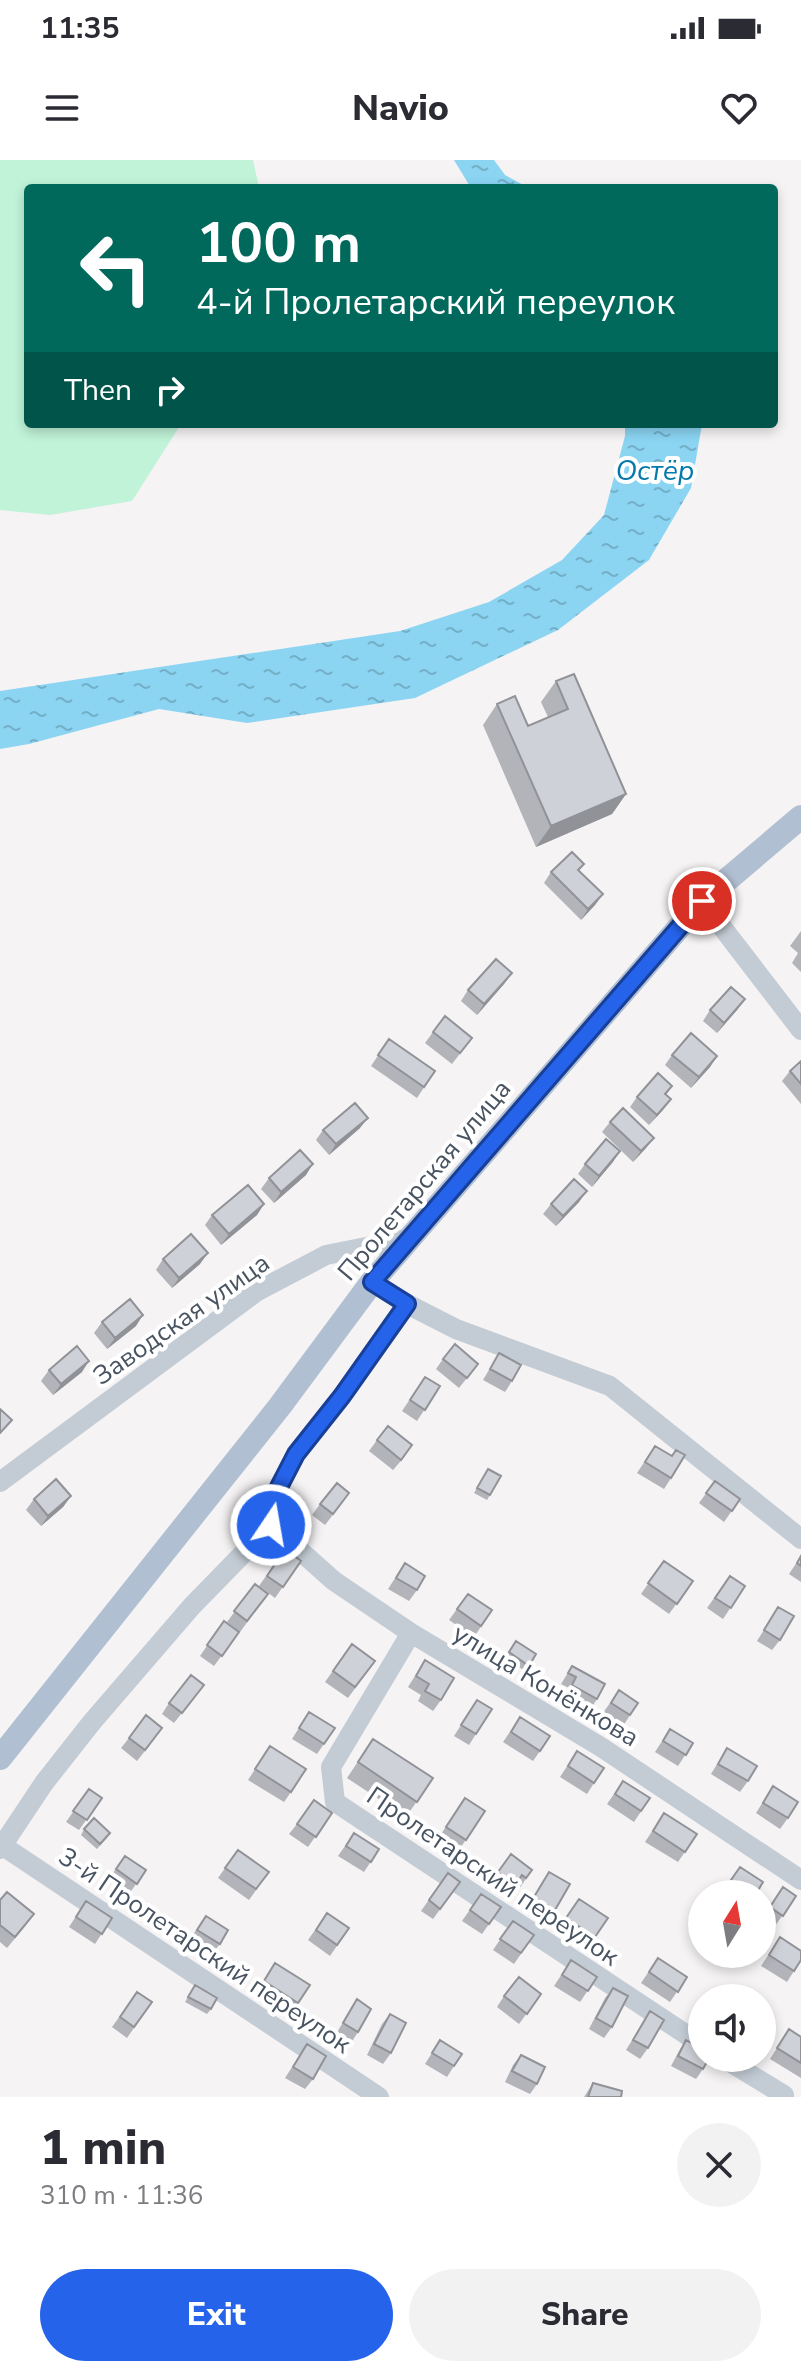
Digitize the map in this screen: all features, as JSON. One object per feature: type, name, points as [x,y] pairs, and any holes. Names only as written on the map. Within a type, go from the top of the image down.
[{"type":"main road","name":"Пролетарская улица","points":[[0,1758],[280,1406],[372,1282],[480,1154],[702,901],[801,817]]},
{"type":"street","points":[[702,901],[801,1030]]},
{"type":"street","name":"Заводская улица","points":[[0,1482],[256,1292],[326,1255],[411,1238]]},
{"type":"street","points":[[372,1282],[456,1329],[610,1386],[801,1539]]},
{"type":"street","points":[[1,1847],[44,1783],[92,1722],[192,1606],[271,1525],[279,1487],[296,1454],[342,1396],[407,1304]]},
{"type":"street","name":"улица Конёнкова","points":[[271,1525],[334,1581],[411,1633],[601,1747],[801,1880]]},
{"type":"street","name":"Пролетарский переулок","points":[[411,1633],[331,1767],[335,1802],[688,2036]]},
{"type":"street","name":"3-й Пролетарский переулок","points":[[1,1847],[379,2097]]},
{"type":"street","points":[[746,2072],[783,2097]]},
{"type":"green space","points":[[0,160],[253,160],[258,184],[24,184],[24,428],[178,428],[132,501],[50,515],[0,510]]},
{"type":"water","points":[[454,160],[494,160],[505,175],[522,184],[469,184]]},
{"type":"water","name":"Остёр","points":[[625,428],[701,428],[691,488],[649,560],[558,630],[415,698],[247,723],[159,709],[0,749],[0,691],[400,631],[489,602],[562,560],[604,515]]},
{"type":"building","points":[[574,674],[626,794],[551,826],[497,704],[515,696],[528,726],[568,709],[556,681]]},
{"type":"building","points":[[572,852],[584,864],[578,870],[603,894],[588,909],[551,872]]},
{"type":"building","points":[[496,959],[512,973],[484,1004],[468,990]]},
{"type":"building","points":[[731,987],[745,999],[724,1023],[710,1010]]},
{"type":"building","points":[[445,1016],[472,1038],[460,1053],[433,1032]]},
{"type":"building","points":[[691,1033],[717,1056],[699,1077],[672,1055]]},
{"type":"building","points":[[389,1039],[435,1071],[424,1087],[378,1055]]},
{"type":"building","points":[[801,1061],[801,1084],[790,1071]]},
{"type":"building","points":[[658,1073],[672,1086],[665,1094],[671,1099],[657,1115],[637,1097]]},
{"type":"building","points":[[355,1103],[368,1118],[336,1144],[323,1130]]},
{"type":"building","points":[[623,1108],[654,1138],[641,1151],[610,1122]]},
{"type":"building","points":[[606,1139],[620,1151],[599,1176],[585,1164]]},
{"type":"building","points":[[300,1150],[313,1164],[281,1192],[269,1178]]},
{"type":"building","points":[[574,1179],[587,1191],[563,1216],[551,1204]]},
{"type":"building","points":[[248,1185],[264,1204],[229,1234],[212,1215]]},
{"type":"building","points":[[191,1234],[208,1253],[179,1278],[163,1259]]},
{"type":"building","points":[[130,1299],[143,1315],[115,1338],[102,1322]]},
{"type":"building","points":[[455,1344],[478,1364],[467,1378],[443,1359]]},
{"type":"building","points":[[77,1346],[89,1361],[61,1384],[49,1370]]},
{"type":"building","points":[[499,1353],[521,1365],[512,1381],[490,1369]]},
{"type":"building","points":[[425,1377],[440,1386],[425,1410],[410,1400]]},
{"type":"building","points":[[0,1409],[12,1420],[0,1433]]},
{"type":"building","points":[[388,1426],[412,1445],[401,1460],[377,1440]]},
{"type":"building","points":[[655,1446],[672,1456],[676,1450],[685,1455],[671,1478],[645,1462]]},
{"type":"building","points":[[488,1469],[501,1476],[490,1495],[477,1488]]},
{"type":"building","points":[[56,1479],[71,1496],[48,1516],[34,1499]]},
{"type":"building","points":[[715,1481],[740,1499],[732,1511],[706,1493]]},
{"type":"building","points":[[337,1483],[349,1493],[333,1514],[320,1504]]},
{"type":"building","points":[[285,1549],[301,1561],[283,1587],[267,1576]]},
{"type":"building","points":[[664,1561],[693,1581],[677,1604],[648,1583]]},
{"type":"building","points":[[405,1563],[425,1576],[417,1590],[396,1578]]},
{"type":"building","points":[[730,1576],[745,1586],[731,1608],[715,1598]]},
{"type":"building","points":[[255,1584],[268,1594],[247,1621],[234,1611]]},
{"type":"building","points":[[468,1594],[492,1610],[481,1626],[457,1609]]},
{"type":"building","points":[[778,1607],[794,1616],[780,1640],[764,1630]]},
{"type":"building","points":[[224,1621],[239,1632],[222,1656],[207,1645]]},
{"type":"building","points":[[516,1641],[536,1654],[529,1666],[509,1652]]},
{"type":"building","points":[[352,1644],[375,1661],[355,1687],[333,1671]]},
{"type":"building","points":[[425,1660],[454,1678],[441,1700],[425,1691],[429,1684],[416,1676]]},
{"type":"building","points":[[572,1666],[605,1684],[597,1699],[572,1685],[576,1677],[568,1673]]},
{"type":"building","points":[[191,1675],[204,1685],[182,1713],[169,1703]]},
{"type":"building","points":[[619,1690],[638,1703],[630,1715],[611,1703]]},
{"type":"building","points":[[477,1700],[492,1709],[476,1734],[461,1725]]},
{"type":"building","points":[[309,1712],[335,1728],[324,1744],[299,1728]]},
{"type":"building","points":[[146,1715],[162,1728],[145,1750],[129,1738]]},
{"type":"building","points":[[520,1717],[550,1736],[540,1751],[511,1732]]},
{"type":"building","points":[[670,1729],[693,1743],[686,1755],[663,1741]]},
{"type":"building","points":[[373,1739],[433,1778],[417,1802],[358,1762]]},
{"type":"building","points":[[270,1746],[306,1769],[291,1792],[255,1769]]},
{"type":"building","points":[[727,1748],[757,1766],[748,1781],[718,1764]]},
{"type":"building","points":[[577,1751],[604,1768],[594,1783],[568,1766]]},
{"type":"building","points":[[623,1781],[650,1798],[641,1811],[615,1794]]},
{"type":"building","points":[[773,1786],[798,1802],[788,1818],[763,1803]]},
{"type":"building","points":[[89,1789],[102,1798],[87,1820],[73,1811]]},
{"type":"building","points":[[465,1798],[485,1811],[466,1840],[446,1827]]},
{"type":"building","points":[[314,1800],[332,1813],[316,1837],[297,1824]]},
{"type":"building","points":[[664,1813],[697,1834],[685,1852],[653,1831]]},
{"type":"building","points":[[94,1818],[110,1833],[100,1844],[84,1829]]},
{"type":"building","points":[[354,1833],[379,1849],[371,1862],[346,1846]]},
{"type":"building","points":[[238,1850],[269,1872],[256,1889],[225,1868]]},
{"type":"building","points":[[511,1854],[532,1870],[526,1878],[522,1875],[515,1885],[498,1872]]},
{"type":"building","points":[[125,1856],[146,1870],[137,1884],[116,1869]]},
{"type":"building","points":[[740,1867],[760,1880],[731,1880]]},
{"type":"building","points":[[549,1872],[570,1884],[555,1910],[534,1897]]},
{"type":"building","points":[[448,1873],[460,1882],[440,1909],[429,1900]]},
{"type":"building","points":[[783,1887],[796,1896],[783,1916],[776,1911],[776,1898]]},
{"type":"building","points":[[7,1892],[34,1914],[15,1937],[0,1925],[0,1900]]},
{"type":"building","points":[[481,1894],[501,1907],[489,1924],[470,1910]]},
{"type":"building","points":[[579,1899],[608,1918],[595,1937],[566,1918]]},
{"type":"building","points":[[86,1901],[112,1918],[102,1934],[76,1917]]},
{"type":"building","points":[[327,1913],[349,1928],[337,1945],[316,1930]]},
{"type":"building","points":[[206,1916],[228,1930],[220,1944],[197,1930]]},
{"type":"building","points":[[513,1921],[534,1935],[521,1953],[500,1939]]},
{"type":"building","points":[[780,1937],[801,1951],[801,1960],[794,1971],[776,1959],[776,1944]]},
{"type":"building","points":[[658,1958],[687,1977],[678,1992],[649,1972]]},
{"type":"building","points":[[571,1960],[597,1977],[588,1991],[562,1975]]},
{"type":"building","points":[[275,1963],[310,1985],[298,2003],[264,1981]]},
{"type":"building","points":[[519,1977],[541,1994],[527,2014],[504,1996]]},
{"type":"building","points":[[195,1985],[217,1998],[211,2009],[188,1997]]},
{"type":"building","points":[[613,1988],[628,1996],[612,2027],[596,2018]]},
{"type":"building","points":[[137,1992],[152,2002],[134,2027],[120,2017]]},
{"type":"building","points":[[357,1999],[371,2009],[358,2032],[343,2023]]},
{"type":"building","points":[[650,2011],[664,2020],[648,2048],[633,2040]]},
{"type":"building","points":[[390,2014],[406,2023],[391,2053],[374,2044]]},
{"type":"building","points":[[789,2029],[801,2037],[801,2063],[777,2048]]},
{"type":"building","points":[[440,2040],[462,2054],[454,2066],[432,2053]]},
{"type":"building","points":[[686,2040],[688,2041],[688,2061],[678,2056]]},
{"type":"building","points":[[307,2044],[326,2056],[313,2079],[293,2067]]},
{"type":"building","points":[[521,2055],[545,2067],[537,2084],[512,2071]]},
{"type":"building","points":[[593,2083],[622,2091],[621,2097],[588,2097]]},
{"type":"route","points":[[271,1525],[279,1487],[296,1454],[342,1396],[407,1304],[372,1282],[702,901]]}]
